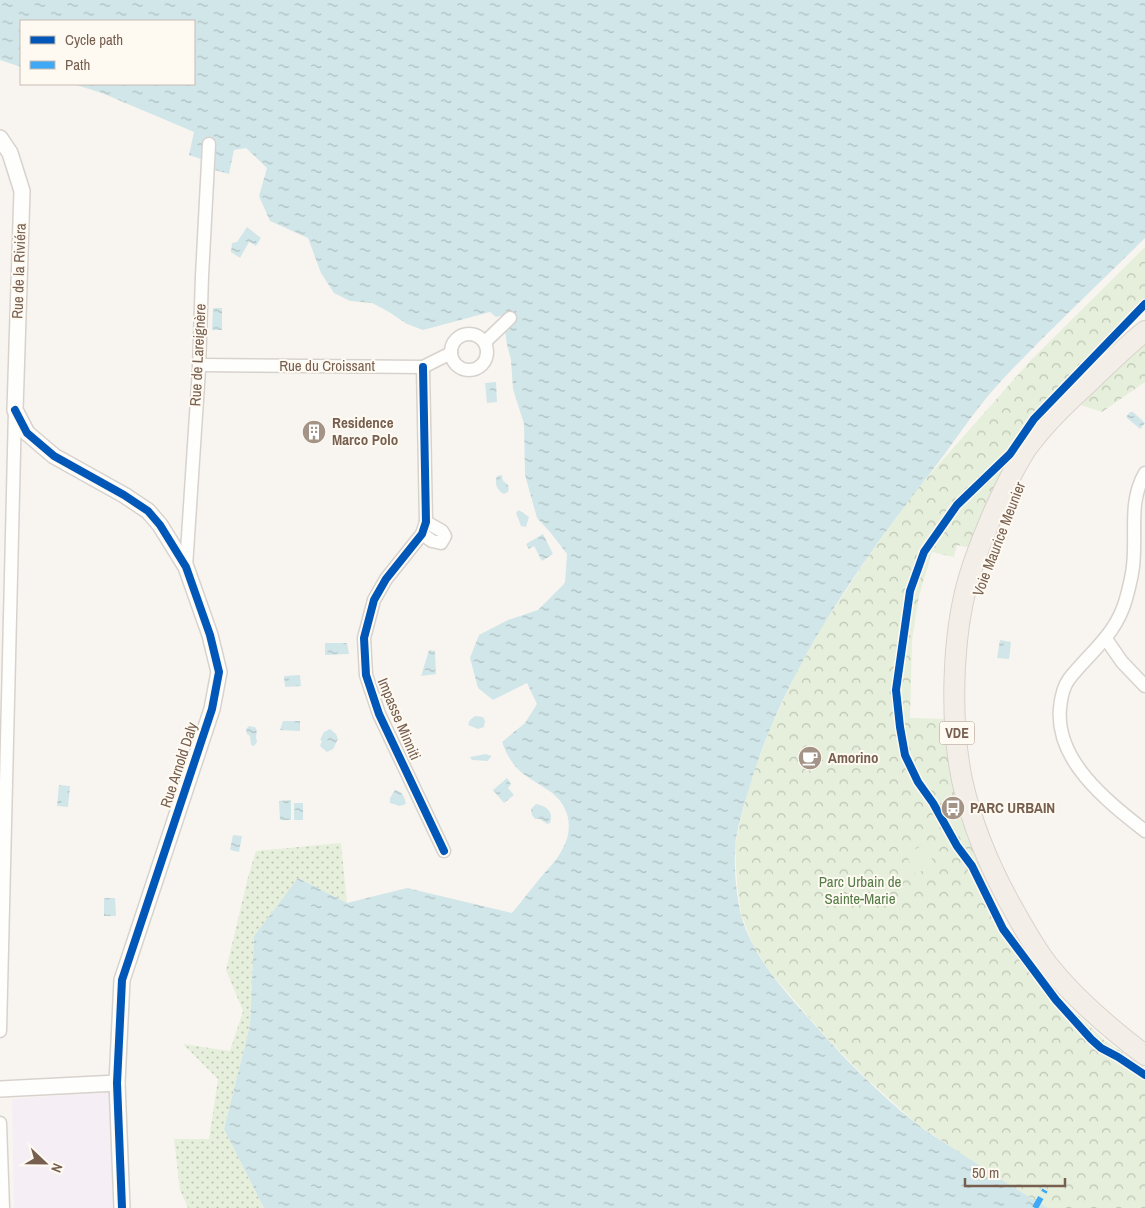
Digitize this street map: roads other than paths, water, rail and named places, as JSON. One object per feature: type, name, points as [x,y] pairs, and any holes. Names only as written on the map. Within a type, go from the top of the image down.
[{"type":"main road","name":"Voie Maurice Meunier","points":[[1145,331],[1054,414],[1028,447],[1009,479],[976,556],[963,604],[957,641],[954,691],[958,755],[963,782],[982,846],[998,882],[1047,964],[1080,1002],[1145,1055]]},
{"type":"main road","name":"Voie Maurice Meunier","points":[[1086,385],[1049,430],[1035,451],[988,560],[964,645],[962,715],[969,767],[976,796],[1010,882],[1029,918],[1052,956],[1078,988],[1113,1019],[1145,1042]]},
{"type":"street","name":"Rue de la Riviéra","points":[[0,138],[10,153],[22,191],[15,410]]},
{"type":"street","name":"Rue de Lareignère","points":[[186,567],[199,365],[209,144]]},
{"type":"street","points":[[451,352],[452,359],[457,366],[473,370],[479,368],[487,355],[484,342],[510,318]]},
{"type":"street","name":"Rue du Croissant","points":[[199,365],[423,367],[451,352],[455,341],[466,334],[479,336],[484,342]]},
{"type":"street","name":"Impasse Minniti","points":[[423,367],[424,528],[386,578],[374,600],[364,638],[366,675],[379,714],[444,851]]},
{"type":"street","name":"Rue Arnold Daly","points":[[15,410],[27,433],[54,456],[124,495],[148,511],[160,526],[186,567],[210,635],[219,672],[212,709],[122,980],[117,1083],[122,1208]]},
{"type":"street","points":[[0,1031],[15,410]]},
{"type":"street","points":[[1145,473],[1134,503],[1133,564],[1121,616],[1106,639],[1068,681],[1061,699],[1059,721],[1067,746],[1080,771],[1099,791],[1145,831]]},
{"type":"street","points":[[1106,639],[1122,662],[1145,686]]},
{"type":"street","points":[[0,1089],[117,1083]]},
{"type":"street","points":[[0,1123],[3,1208]]},
{"type":"water","points":[[0,0],[1145,0],[1145,238],[994,389],[909,500],[853,578],[803,661],[781,704],[763,747],[748,792],[735,846],[737,890],[741,915],[746,929],[759,956],[795,1003],[858,1072],[902,1112],[930,1133],[1048,1208],[264,1208],[224,1129],[250,1025],[254,936],[298,878],[347,903],[407,888],[512,913],[558,857],[568,833],[568,817],[565,809],[555,796],[515,766],[502,742],[525,723],[537,704],[527,683],[493,700],[478,688],[470,658],[479,635],[508,620],[538,610],[565,583],[567,554],[537,518],[525,475],[524,424],[513,389],[511,360],[505,331],[505,315],[496,317],[490,312],[423,330],[407,324],[372,303],[350,301],[334,293],[321,273],[308,238],[270,221],[259,196],[267,168],[246,148],[234,150],[229,174],[215,170],[216,143],[205,141],[201,159],[189,155],[194,132],[102,93],[76,85],[195,85],[195,20],[20,20],[20,67],[0,60]]},
{"type":"water","points":[[247,227],[261,238],[256,246],[249,242],[240,258],[231,252],[232,243],[237,242]]},
{"type":"water","points":[[213,308],[222,308],[222,330],[212,330]]},
{"type":"water","points":[[496,382],[497,402],[487,403],[485,383]]},
{"type":"water","points":[[1130,412],[1133,412],[1145,423],[1140,429],[1126,417]]},
{"type":"water","points":[[502,475],[503,481],[509,487],[508,492],[504,494],[498,489],[496,484],[497,476]]},
{"type":"water","points":[[519,510],[529,517],[526,527],[521,526],[516,513]]},
{"type":"water","points":[[543,534],[553,554],[542,561],[534,546],[529,549],[526,544]]},
{"type":"water","points":[[1000,640],[1011,642],[1009,659],[997,658]]},
{"type":"water","points":[[325,643],[347,643],[349,654],[325,655]]},
{"type":"water","points":[[429,650],[435,651],[436,674],[421,676]]},
{"type":"water","points":[[300,675],[301,686],[285,687],[284,676]]},
{"type":"water","points":[[475,716],[483,717],[485,721],[484,727],[478,729],[468,725]]},
{"type":"water","points":[[283,721],[300,721],[300,731],[280,730]]},
{"type":"water","points":[[249,726],[255,727],[257,731],[257,742],[254,746],[251,745],[250,736],[247,734],[246,729]]},
{"type":"water","points":[[330,729],[336,734],[338,739],[333,749],[327,752],[320,746],[322,741],[320,740],[324,732]]},
{"type":"water","points":[[486,754],[491,756],[488,761],[472,760],[470,757]]},
{"type":"water","points":[[507,778],[511,784],[508,788],[514,795],[504,803],[493,790]]},
{"type":"water","points":[[59,785],[70,786],[68,807],[57,806]]},
{"type":"water","points":[[395,790],[403,795],[406,804],[400,806],[390,803],[390,798]]},
{"type":"water","points":[[291,800],[291,820],[280,820],[279,801]]},
{"type":"water","points":[[294,803],[303,803],[303,820],[294,820]]},
{"type":"water","points":[[536,804],[549,810],[551,816],[550,823],[547,824],[540,819],[535,819],[532,815],[531,809]]},
{"type":"water","points":[[233,835],[242,836],[239,852],[230,850]]},
{"type":"water","points":[[104,898],[115,898],[116,916],[104,916]]},
{"type":"place","name":"Residence Marco Polo","points":[[314,432]]},
{"type":"place","name":"Amorino","points":[[810,758]]},
{"type":"place","name":"PARC URBAIN","points":[[953,808]]},
{"type":"park label","name":"Parc Urbain de Sainte-Marie","points":[[860,890]]}]
